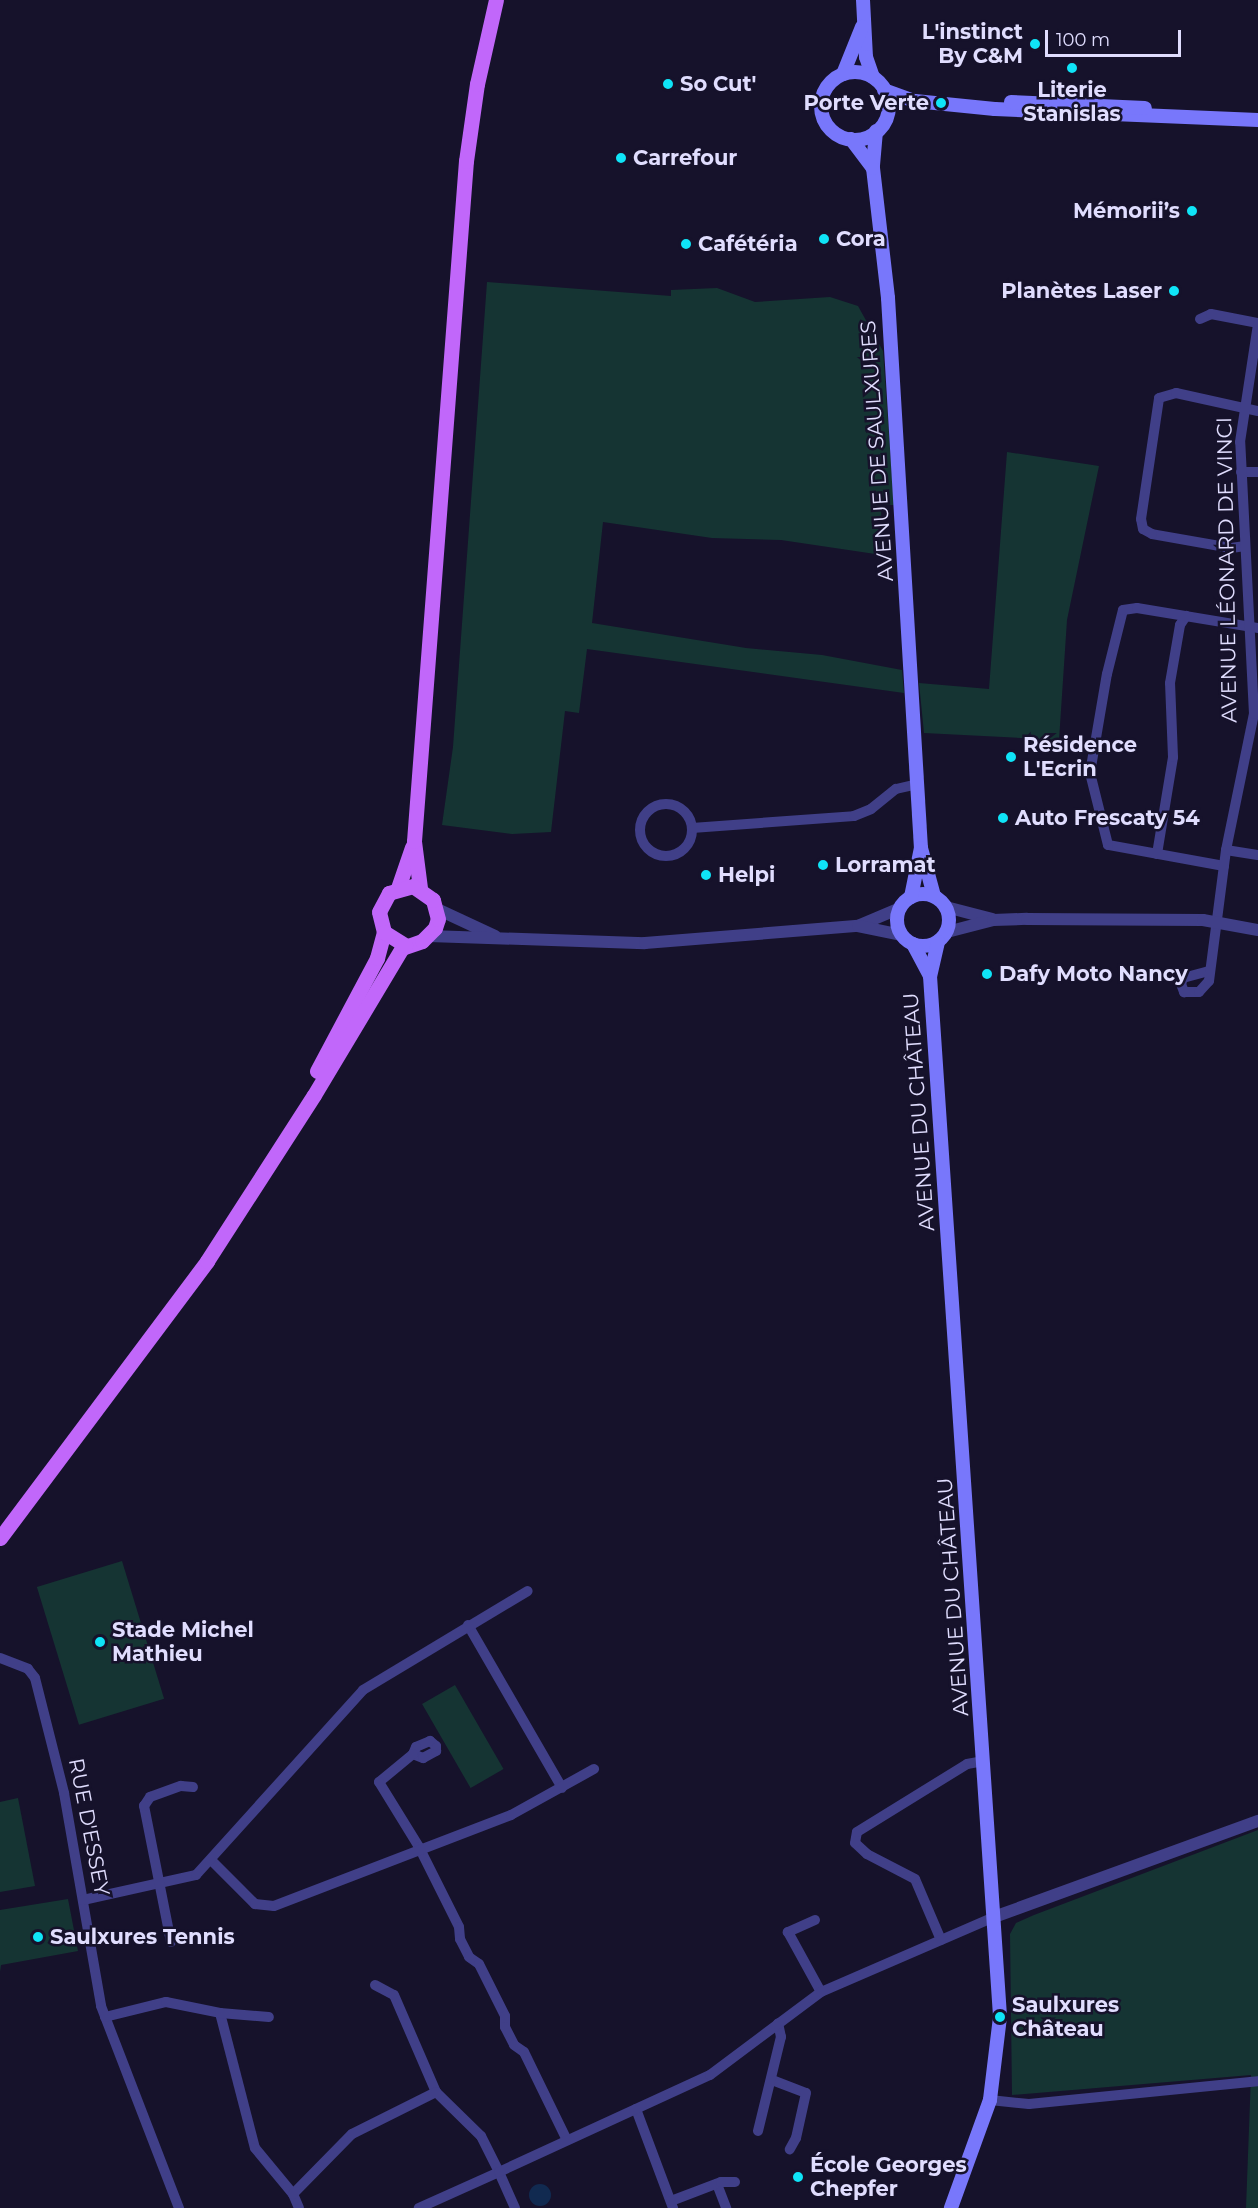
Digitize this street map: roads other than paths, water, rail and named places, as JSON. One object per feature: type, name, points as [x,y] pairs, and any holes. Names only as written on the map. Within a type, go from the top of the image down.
[{"type":"main road","points":[[0,1538],[207,1261],[405,945],[429,936],[438,919],[437,909],[420,888],[414,842],[466,161],[478,76],[496,0]]},
{"type":"main road","points":[[863,0],[866,57],[873,77],[885,90],[915,101],[1053,112],[1258,120]]},
{"type":"main road","points":[[863,22],[843,74],[823,93],[821,112],[830,129],[851,139],[873,168]]},
{"type":"main road","points":[[843,74],[853,72],[873,77]]},
{"type":"main road","points":[[885,90],[886,117]]},
{"type":"main road","points":[[873,168],[876,131],[886,117],[915,101]]},
{"type":"main road","points":[[975,105],[1039,101],[1105,104],[1236,119]]},
{"type":"main road","points":[[1053,112],[1061,108],[1092,110],[1105,104]]},
{"type":"main road","points":[[851,139],[876,131]]},
{"type":"main road","name":"AVENUE DE SAULXURES","points":[[873,168],[888,298],[917,784]]},
{"type":"main road","points":[[917,784],[921,848],[934,897],[946,907],[942,937],[913,944],[902,935],[897,924],[900,909],[911,897],[921,848]]},
{"type":"main road","points":[[398,888],[414,842]]},
{"type":"main road","points":[[287,1133],[377,958],[384,932],[379,912],[389,893],[398,888],[420,888]]},
{"type":"main road","points":[[911,897],[934,897]]},
{"type":"main road","points":[[384,932],[405,945]]},
{"type":"main road","name":"AVENUE DU CHÂTEAU","points":[[942,937],[930,976],[978,1656],[999,2035],[990,2100],[951,2208]]},
{"type":"main road","name":"AVENUE DU CHÂTEAU","points":[[913,944],[930,976]]},
{"type":"street","points":[[1200,319],[1211,315],[1258,323]]},
{"type":"street","name":"AVENUE LÉONARD DE VINCI","points":[[1209,971],[1226,849],[1254,714],[1254,627],[1245,546],[1241,472],[1243,406],[1258,323]]},
{"type":"street","points":[[1245,546],[1231,548],[1152,534],[1143,529],[1141,519],[1159,398],[1176,393],[1258,411]]},
{"type":"street","points":[[1241,472],[1258,472]]},
{"type":"street","points":[[1224,866],[1108,845],[1090,773],[1119,617],[1129,607],[1254,627]]},
{"type":"street","points":[[1157,854],[1173,757],[1170,683],[1180,625],[1186,616]]},
{"type":"street","points":[[692,828],[854,816],[871,809],[896,789],[917,784]]},
{"type":"street","points":[[662,804],[682,810],[692,828],[689,842],[673,855],[652,852],[640,835],[644,815],[662,804]]},
{"type":"street","points":[[1226,849],[1258,855]]},
{"type":"street","points":[[946,907],[993,920],[1215,921],[1258,930]]},
{"type":"street","points":[[437,909],[502,938]]},
{"type":"street","points":[[858,926],[900,909]]},
{"type":"street","points":[[942,937],[993,920]]},
{"type":"street","points":[[429,936],[645,943],[858,926],[902,935]]},
{"type":"street","points":[[83,1900],[196,1875],[212,1860],[363,1690],[528,1591]]},
{"type":"street","points":[[468,1625],[562,1788]]},
{"type":"street","name":"RUE D'ESSEY","points":[[0,1658],[19,1665],[35,1678],[64,1793],[105,2017],[179,2208]]},
{"type":"street","points":[[413,1754],[380,1782],[419,1847],[459,1927],[460,1939],[469,1957],[479,1964],[505,2016],[505,2027],[514,2045],[524,2052],[567,2140]]},
{"type":"street","points":[[941,1940],[915,1879],[867,1854],[855,1843],[857,1832],[967,1764],[984,1761]]},
{"type":"street","points":[[212,1860],[255,1904],[274,1906],[419,1847],[511,1815],[594,1769]]},
{"type":"street","points":[[171,1942],[144,1806],[150,1797],[181,1786],[193,1787]]},
{"type":"street","points":[[419,2208],[710,2075],[821,1992],[994,1917],[1258,1821]]},
{"type":"street","points":[[815,1920],[789,1932],[821,1992]]},
{"type":"street","points":[[375,1985],[394,1995],[416,2039],[436,2092],[481,2136],[515,2208]]},
{"type":"street","points":[[105,2017],[166,2002],[220,2013],[269,2017]]},
{"type":"street","points":[[220,2013],[255,2148],[293,2194],[299,2208]]},
{"type":"street","points":[[758,2131],[781,2037],[778,2023]]},
{"type":"street","points":[[772,2079],[806,2092],[796,2138],[790,2148]]},
{"type":"street","points":[[990,2100],[1029,2104],[1258,2081]]},
{"type":"street","points":[[293,2194],[352,2134],[436,2092]]},
{"type":"street","points":[[636,2109],[672,2205],[717,2184],[735,2182]]},
{"type":"street","points":[[717,2184],[726,2208]]},
{"type":"water","points":[[540,2184],[548,2187],[551,2195],[548,2203],[540,2206],[532,2203],[529,2195],[532,2187]]},
{"type":"place","name":"L'instinct By C&M","points":[[1035,44]]},
{"type":"place","name":"Literie Stanislas","points":[[1072,68]]},
{"type":"place","name":"So Cut'","points":[[668,84]]},
{"type":"place","name":"Porte Verte","points":[[941,103]]},
{"type":"place","name":"Carrefour","points":[[621,158]]},
{"type":"place","name":"Mémorii’s","points":[[1192,211]]},
{"type":"place","name":"Cora","points":[[824,239]]},
{"type":"place","name":"Cafétéria","points":[[686,244]]},
{"type":"place","name":"Planètes Laser","points":[[1174,291]]},
{"type":"place","name":"Résidence L'Ecrin","points":[[1011,757]]},
{"type":"place","name":"Auto Frescaty 54","points":[[1003,818]]},
{"type":"place","name":"Lorramat","points":[[823,865]]},
{"type":"place","name":"Helpi","points":[[706,875]]},
{"type":"place","name":"Dafy Moto Nancy","points":[[987,974]]},
{"type":"place","name":"Stade Michel Mathieu","points":[[100,1642]]},
{"type":"place","name":"Saulxures Tennis","points":[[38,1937]]},
{"type":"place","name":"Saulxures Château","points":[[1000,2017]]},
{"type":"place","name":"École Georges Chepfer","points":[[798,2177]]}]
